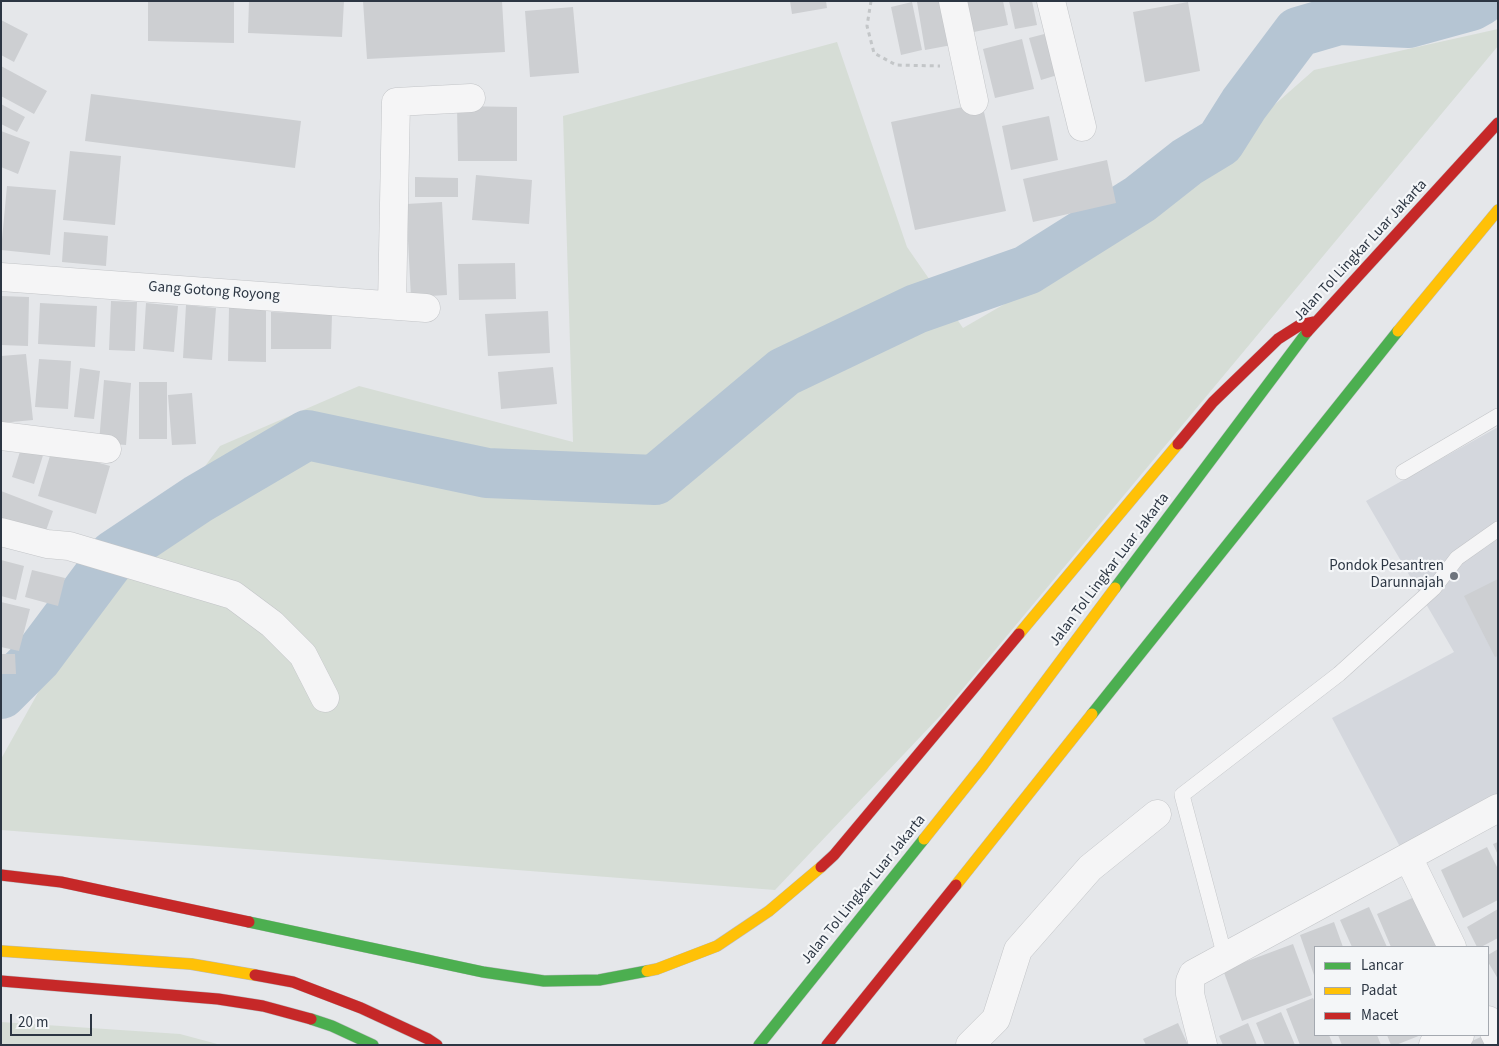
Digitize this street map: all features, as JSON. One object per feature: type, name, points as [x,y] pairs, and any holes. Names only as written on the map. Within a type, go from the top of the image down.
[{"type":"highway","name":"Jalan Tol Lingkar Luar Jakarta","points":[[759,1045],[983,765],[1314,322],[1498,123]]},
{"type":"highway","points":[[827,1045],[873,990],[1386,345],[1498,210]]},
{"type":"highway","points":[[1,875],[61,882],[483,972],[544,981],[599,980],[657,969],[717,946],[769,911],[834,855],[1212,402],[1278,339],[1300,325],[1314,322]]},
{"type":"highway","points":[[1,951],[191,964],[293,982],[360,1008],[428,1039],[437,1045]]},
{"type":"highway","points":[[1,980],[218,999],[263,1006],[332,1026],[373,1045]]},
{"type":"street","points":[[953,1],[974,102]]},
{"type":"street","points":[[1051,1],[1082,127]]},
{"type":"street","points":[[392,305],[396,102],[471,98]]},
{"type":"street","name":"Gang Gotong Royong","points":[[1,277],[426,308]]},
{"type":"street","points":[[1,436],[107,449]]},
{"type":"street","points":[[1,532],[47,544],[69,546],[233,595],[272,624],[303,655],[314,674],[324,698]]},
{"type":"street","points":[[1203,1045],[1190,994],[1190,981],[1193,974],[1498,808]]},
{"type":"street","points":[[970,1045],[996,1019],[1018,950],[1090,868],[1157,814]]},
{"type":"street","points":[[1408,857],[1452,946]]},
{"type":"street","points":[[1433,1045],[1457,1036]]},
{"type":"lane","points":[[1403,472],[1498,416]]},
{"type":"lane","points":[[1225,957],[1182,795],[1339,674],[1434,588],[1457,558],[1498,529]]},
{"type":"path","points":[[871,1],[867,26],[874,54],[896,65],[967,67]]},
{"type":"shaded area","points":[[1498,29],[1498,46],[941,715],[775,890],[1,830],[1,759],[44,682],[220,446],[359,386],[573,442],[563,116],[837,42],[907,247],[963,328],[1131,231],[1314,70]]},
{"type":"shaded area","name":"Pondok Pesantren Darunnajah","points":[[1498,427],[1498,815],[1408,862],[1332,718],[1454,652],[1366,501]]},
{"type":"shaded area","points":[[1,1022],[180,1034],[221,1045],[1,1045]]},
{"type":"building","points":[[148,1],[234,1],[234,43],[148,41]]},
{"type":"building","points":[[249,1],[344,1],[342,37],[248,33]]},
{"type":"building","points":[[363,1],[502,1],[505,52],[367,59]]},
{"type":"building","points":[[790,1],[826,1],[827,8],[792,14]]},
{"type":"building","points":[[949,1],[957,44],[925,50],[917,2]]},
{"type":"building","points":[[962,1],[1003,1],[1008,25],[969,33]]},
{"type":"building","points":[[1009,1],[1032,1],[1037,25],[1015,29]]},
{"type":"building","points":[[912,2],[922,50],[901,55],[891,7]]},
{"type":"building","points":[[1188,2],[1200,71],[1145,82],[1133,12]]},
{"type":"building","points":[[573,7],[579,73],[530,77],[525,11]]},
{"type":"building","points":[[1,20],[28,34],[14,62],[1,55]]},
{"type":"building","points":[[1052,32],[1064,73],[1041,80],[1029,38]]},
{"type":"building","points":[[1022,39],[1034,89],[995,98],[983,49]]},
{"type":"building","points":[[1,66],[47,91],[34,114],[1,96]]},
{"type":"building","points":[[91,94],[301,121],[295,168],[85,141]]},
{"type":"building","points":[[982,103],[1006,211],[915,230],[891,122]]},
{"type":"building","points":[[1,104],[25,117],[17,132],[1,124]]},
{"type":"building","points":[[457,106],[517,107],[517,161],[458,161]]},
{"type":"building","points":[[1049,116],[1058,160],[1011,170],[1002,126]]},
{"type":"building","points":[[1,131],[30,142],[18,174],[1,167]]},
{"type":"building","points":[[70,151],[121,156],[115,225],[63,220]]},
{"type":"building","points":[[1107,160],[1116,203],[1033,222],[1023,179]]},
{"type":"building","points":[[476,175],[532,180],[529,224],[472,220]]},
{"type":"building","points":[[415,177],[458,178],[458,197],[415,197]]},
{"type":"building","points":[[7,186],[56,190],[50,255],[1,250]]},
{"type":"building","points":[[442,202],[447,295],[411,297],[406,204]]},
{"type":"building","points":[[64,232],[108,236],[106,266],[62,262]]},
{"type":"building","points":[[515,263],[516,299],[459,300],[458,264]]},
{"type":"building","points":[[1,296],[29,297],[28,346],[1,345]]},
{"type":"building","points":[[111,301],[137,302],[135,351],[109,350]]},
{"type":"building","points":[[40,303],[97,306],[95,347],[38,344]]},
{"type":"building","points":[[146,303],[178,306],[174,352],[143,349]]},
{"type":"building","points":[[186,305],[216,308],[212,360],[183,358]]},
{"type":"building","points":[[229,308],[266,308],[266,362],[228,361]]},
{"type":"building","points":[[548,311],[550,353],[488,356],[485,314]]},
{"type":"building","points":[[271,312],[332,314],[331,349],[271,349]]},
{"type":"building","points":[[26,354],[33,420],[1,423],[1,356]]},
{"type":"building","points":[[39,359],[71,361],[68,409],[35,407]]},
{"type":"building","points":[[553,367],[557,404],[501,409],[498,372]]},
{"type":"building","points":[[80,368],[100,371],[94,419],[74,417]]},
{"type":"building","points":[[104,380],[131,383],[126,445],[99,443]]},
{"type":"building","points":[[139,382],[167,382],[167,439],[139,439]]},
{"type":"building","points":[[192,393],[196,444],[172,445],[168,395]]},
{"type":"building","points":[[23,442],[45,449],[34,484],[12,477]]},
{"type":"building","points":[[52,449],[110,466],[96,514],[38,496]]},
{"type":"building","points":[[1,491],[53,511],[43,539],[1,523]]},
{"type":"building","points":[[1,560],[24,566],[16,600],[1,596]]},
{"type":"building","points":[[32,570],[65,578],[58,606],[25,597]]},
{"type":"building","points":[[1498,579],[1498,656],[1495,657],[1464,596]]},
{"type":"building","points":[[1,602],[30,609],[19,651],[1,647]]},
{"type":"building","points":[[1,654],[15,654],[16,674],[1,674]]},
{"type":"building","points":[[1498,842],[1498,855],[1493,844]]},
{"type":"building","points":[[1487,847],[1498,869],[1498,900],[1463,918],[1441,870]]},
{"type":"building","points":[[1421,894],[1445,946],[1391,946],[1377,914]]},
{"type":"building","points":[[1369,907],[1387,946],[1352,946],[1340,920]]},
{"type":"building","points":[[1498,909],[1498,938],[1483,946],[1476,946],[1467,927]]},
{"type":"building","points":[[1334,922],[1343,946],[1314,946],[1314,975],[1300,935]]},
{"type":"building","points":[[1293,944],[1312,995],[1242,1021],[1223,970]]},
{"type":"building","points":[[1498,949],[1498,979],[1489,964],[1489,954]]},
{"type":"building","points":[[1313,998],[1314,1036],[1329,1036],[1333,1045],[1300,1045],[1286,1009]]},
{"type":"building","points":[[1281,1012],[1295,1045],[1265,1045],[1256,1023]]},
{"type":"building","points":[[1178,1023],[1188,1045],[1146,1045],[1143,1039]]},
{"type":"building","points":[[1248,1023],[1257,1045],[1223,1045],[1219,1036]]},
{"type":"building","points":[[1338,1036],[1377,1036],[1381,1045],[1342,1045]]},
{"type":"building","points":[[1387,1036],[1418,1036],[1396,1045],[1391,1045]]},
{"type":"building","points":[[1483,1036],[1487,1045],[1463,1045]]},
{"type":"waterway","points":[[1,694],[37,658],[114,555],[198,499],[307,435],[487,473],[655,480],[784,372],[916,309],[1027,270],[1140,199],[1187,162],[1220,142],[1244,104],[1298,32],[1339,20],[1409,23],[1471,6],[1480,1]]},
{"type":"traffic: fast","points":[[1092,714],[1398,331]]},
{"type":"traffic: fast","points":[[1115,588],[1307,332]]},
{"type":"traffic: fast","points":[[759,1045],[924,839]]},
{"type":"traffic: fast","points":[[249,922],[483,972],[544,981],[599,980],[647,971]]},
{"type":"traffic: fast","points":[[311,1019],[332,1026],[373,1045]]},
{"type":"traffic: slow","points":[[1398,331],[1498,210]]},
{"type":"traffic: slow","points":[[1019,634],[1178,444]]},
{"type":"traffic: slow","points":[[924,839],[983,765],[1115,588]]},
{"type":"traffic: slow","points":[[956,885],[1092,714]]},
{"type":"traffic: slow","points":[[647,971],[717,946],[769,911],[821,867]]},
{"type":"traffic: slow","points":[[1,951],[191,964],[255,975]]},
{"type":"traffic: jam","points":[[1307,332],[1498,123]]},
{"type":"traffic: jam","points":[[1178,444],[1213,402],[1278,339],[1300,325],[1314,322]]},
{"type":"traffic: jam","points":[[821,867],[834,855],[1019,634]]},
{"type":"traffic: jam","points":[[1,875],[61,882],[249,922]]},
{"type":"traffic: jam","points":[[827,1045],[956,885]]},
{"type":"traffic: jam","points":[[255,975],[293,982],[361,1008],[437,1045]]},
{"type":"traffic: jam","points":[[1,981],[218,999],[263,1006],[311,1019]]},
{"type":"place","name":"Pondok Pesantren Darunnajah","points":[[1454,576]]}]
